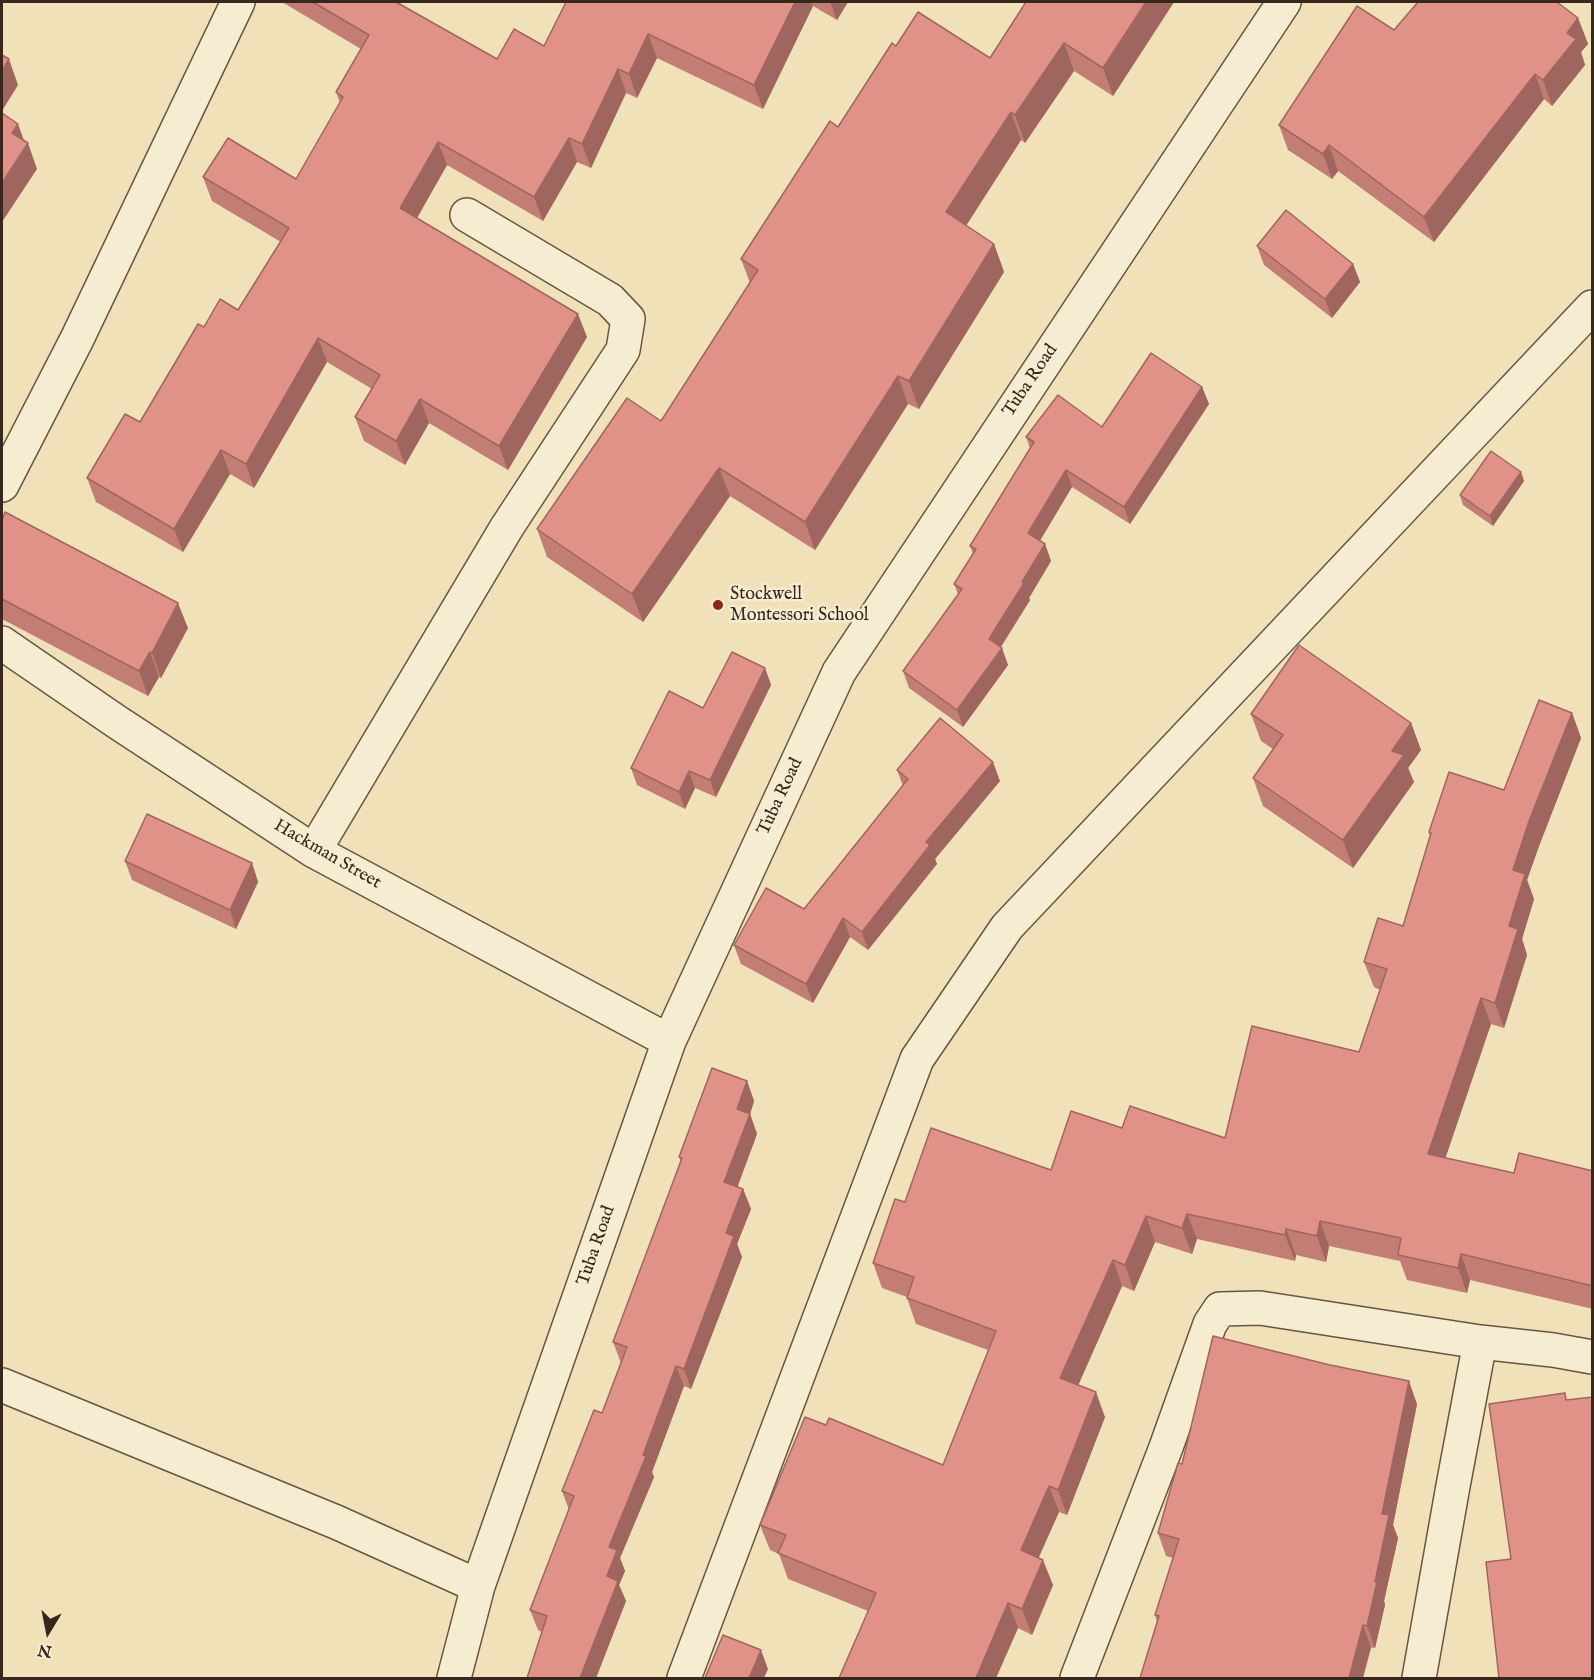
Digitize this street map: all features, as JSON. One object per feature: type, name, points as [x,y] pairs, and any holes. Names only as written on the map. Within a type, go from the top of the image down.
[{"type":"street","points":[[2,485],[77,339],[238,2]]},
{"type":"street","name":"Tuba Road","points":[[454,1678],[478,1586],[669,1041],[838,672],[1284,2]]},
{"type":"street","points":[[314,851],[507,527],[623,350],[628,319],[610,300],[467,215]]},
{"type":"street","points":[[684,1678],[917,1059],[1007,927],[1593,307]]},
{"type":"street","name":"Hackman Street","points":[[2,643],[117,722],[314,851],[669,1041]]},
{"type":"street","points":[[1077,1678],[1165,1450],[1210,1324],[1220,1309],[1260,1308],[1593,1357]]},
{"type":"street","points":[[1419,1678],[1480,1342]]},
{"type":"street","points":[[2,1385],[336,1522],[478,1586]]},
{"type":"building","points":[[313,2],[396,2],[497,59],[514,29],[544,46],[566,2],[795,2],[754,85],[648,34],[629,74],[618,69],[582,144],[569,138],[534,197],[438,142],[400,208],[578,314],[499,446],[420,399],[396,441],[355,417],[380,375],[318,338],[246,464],[221,450],[174,529],[87,478],[125,414],[140,422],[198,324],[204,327],[220,299],[238,310],[289,228],[203,177],[228,138],[296,179],[343,97],[336,92],[369,35]]},
{"type":"building","points":[[1026,2],[1146,2],[1103,68],[1064,43],[1015,115],[1011,112],[946,212],[994,244],[909,381],[898,376],[805,522],[719,468],[632,594],[537,529],[627,398],[661,421],[758,270],[741,259],[830,121],[838,127],[892,43],[896,46],[918,12],[990,58]]},
{"type":"building","points":[[1418,2],[1557,2],[1578,18],[1567,33],[1576,39],[1543,80],[1535,74],[1424,217],[1329,145],[1323,154],[1279,125],[1357,6],[1394,30]]},
{"type":"building","points":[[2,55],[9,59],[2,71]]},
{"type":"building","points":[[2,113],[18,124],[12,133],[28,143],[2,183]]},
{"type":"building","points":[[1286,210],[1353,264],[1325,299],[1257,246]]},
{"type":"building","points":[[1151,353],[1202,387],[1124,507],[1066,470],[1028,533],[1045,544],[989,639],[1002,648],[957,710],[903,671],[962,589],[954,584],[976,549],[970,546],[1034,442],[1026,437],[1058,395],[1102,427]]},
{"type":"building","points":[[1491,451],[1521,472],[1490,516],[1460,495]]},
{"type":"building","points":[[5,512],[178,603],[152,653],[150,652],[139,671],[2,599],[2,520]]},
{"type":"building","points":[[1299,645],[1411,723],[1392,751],[1404,755],[1343,840],[1253,778],[1283,735],[1251,714]]},
{"type":"building","points":[[732,652],[765,668],[710,780],[689,771],[679,792],[631,768],[669,691],[703,708]]},
{"type":"building","points":[[1539,700],[1572,713],[1529,821],[1513,870],[1525,874],[1509,926],[1518,929],[1495,1003],[1481,998],[1428,1154],[1514,1173],[1519,1153],[1593,1171],[1593,1286],[1461,1254],[1458,1268],[1398,1255],[1401,1238],[1320,1221],[1317,1236],[1286,1229],[1285,1235],[1187,1214],[1182,1228],[1146,1216],[1125,1265],[1113,1260],[1060,1378],[1096,1392],[1058,1490],[1049,1486],[1021,1550],[1043,1560],[1022,1609],[1008,1603],[976,1678],[839,1678],[876,1593],[778,1553],[786,1535],[760,1525],[805,1417],[826,1425],[829,1418],[943,1465],[996,1331],[907,1298],[914,1277],[873,1263],[895,1199],[905,1202],[931,1128],[1051,1170],[1071,1111],[1122,1128],[1130,1106],[1225,1138],[1252,1026],[1359,1052],[1387,969],[1364,962],[1378,918],[1403,926],[1431,833],[1429,832],[1449,772],[1504,790]]},
{"type":"building","points":[[940,718],[993,762],[926,842],[930,845],[862,932],[843,918],[806,984],[734,945],[766,888],[804,909],[908,779],[897,770]]},
{"type":"building","points":[[147,814],[252,863],[230,910],[125,861]]},
{"type":"building","points":[[712,1068],[747,1081],[737,1109],[750,1114],[724,1182],[743,1189],[726,1233],[734,1236],[684,1369],[676,1366],[643,1455],[646,1456],[609,1547],[617,1550],[607,1576],[618,1581],[580,1678],[527,1678],[547,1616],[530,1610],[574,1496],[562,1491],[594,1410],[602,1413],[627,1347],[613,1342],[682,1158],[679,1157]]},
{"type":"building","points":[[1213,1336],[1330,1365],[1409,1381],[1382,1514],[1389,1515],[1375,1582],[1377,1582],[1367,1626],[1363,1625],[1349,1678],[1140,1678],[1159,1616],[1155,1615],[1179,1539],[1158,1533],[1178,1463],[1182,1464]]},
{"type":"building","points":[[1565,1393],[1566,1400],[1593,1397],[1593,1678],[1499,1678],[1486,1562],[1511,1559],[1489,1404]]},
{"type":"building","points":[[723,1635],[761,1650],[749,1678],[705,1678]]},
{"type":"place","name":"Stockwell Montessori School","points":[[718,605]]}]
